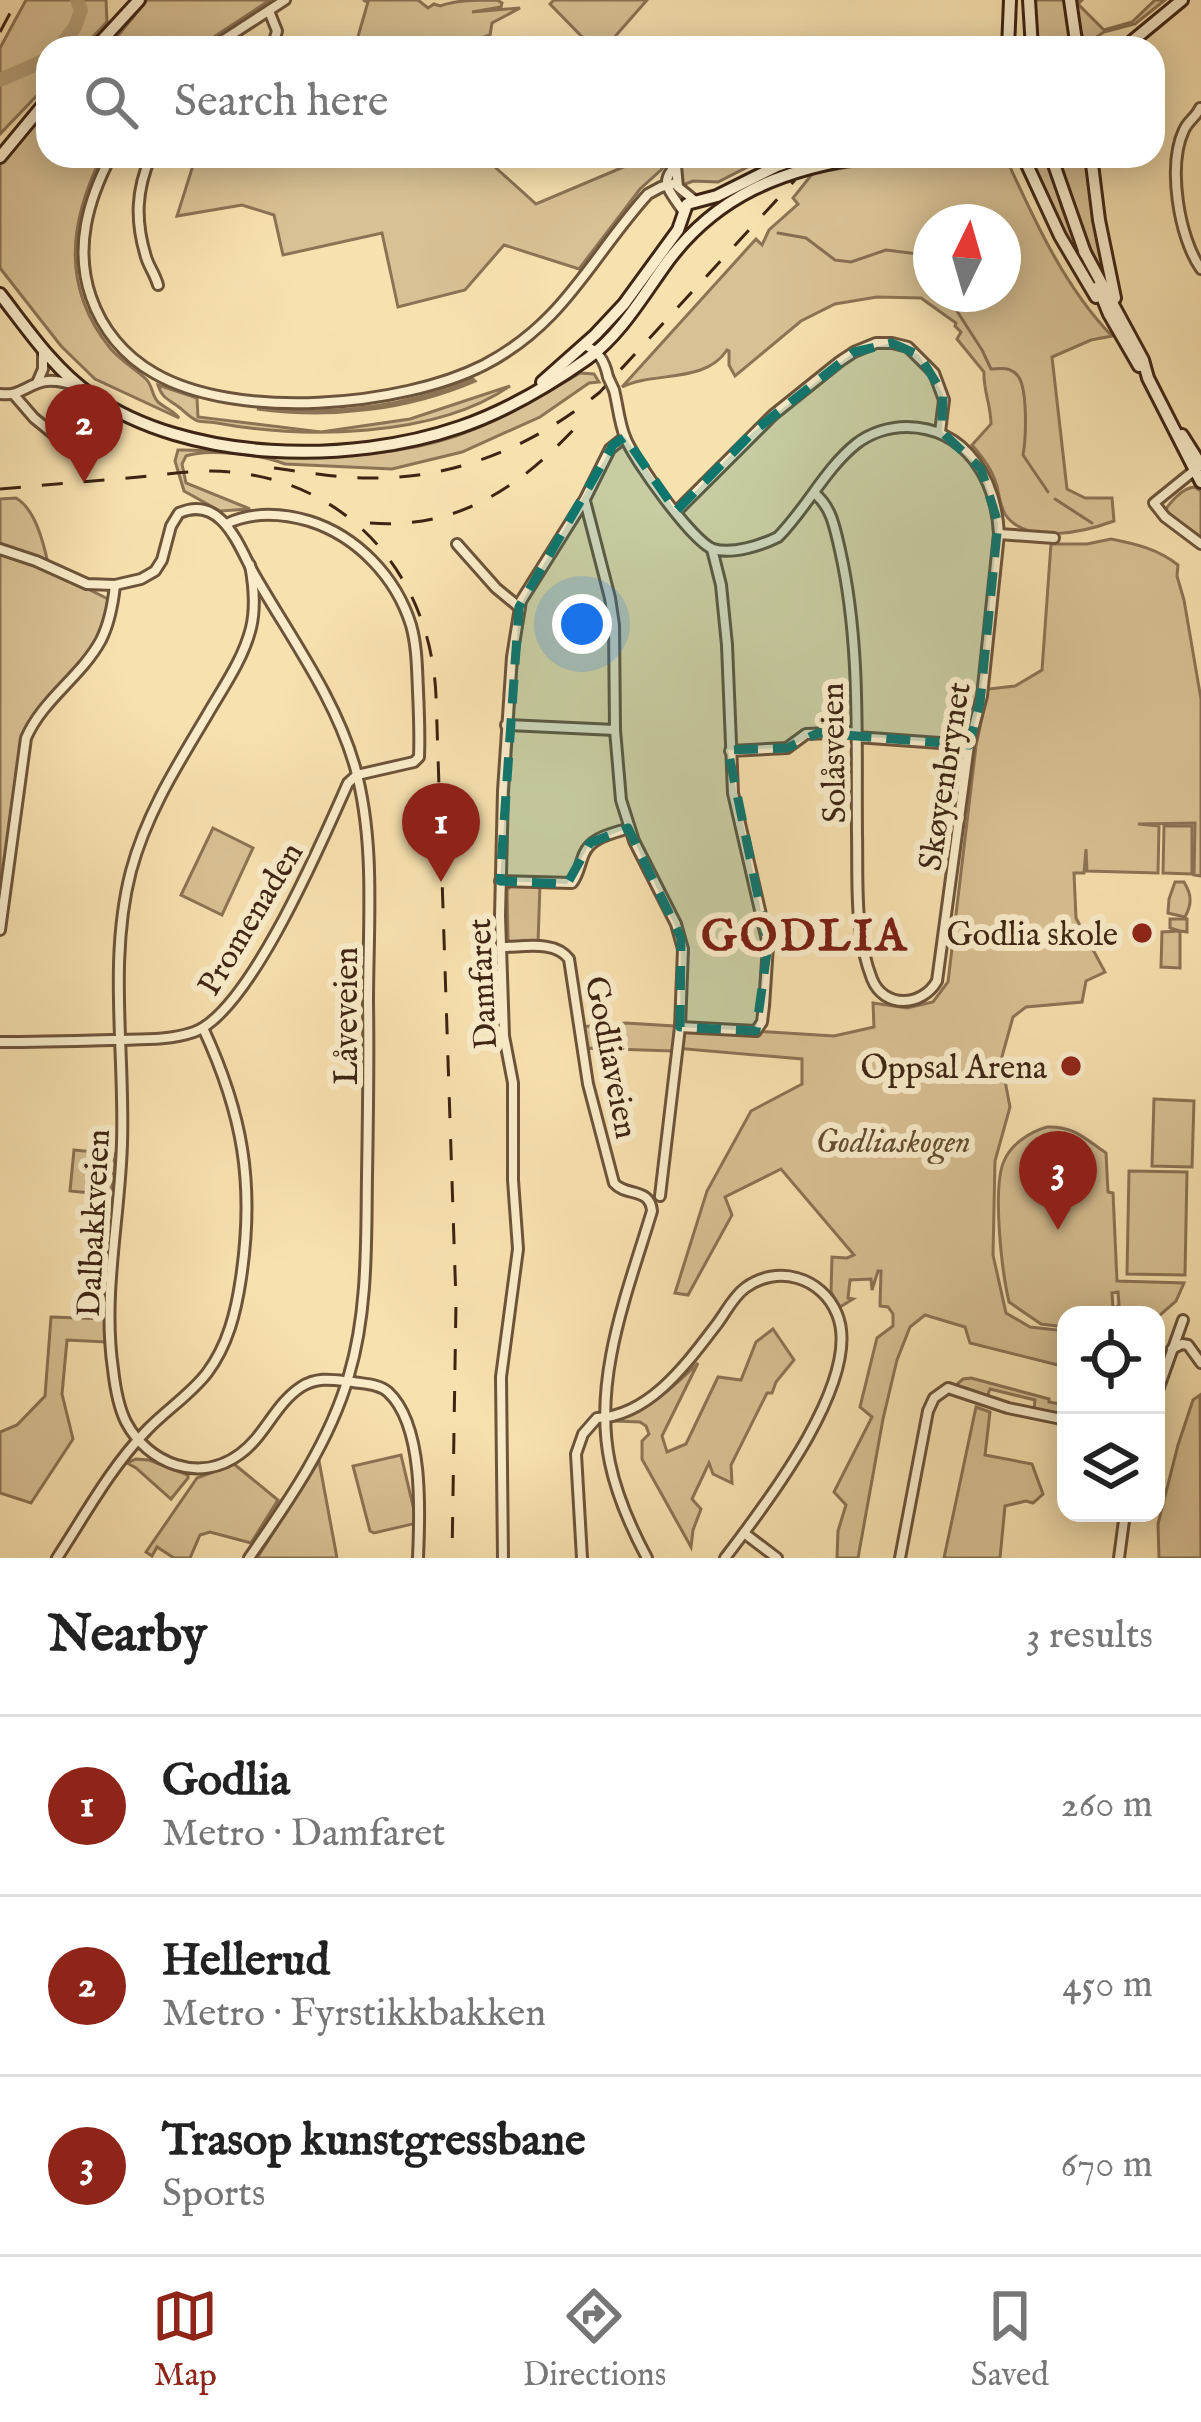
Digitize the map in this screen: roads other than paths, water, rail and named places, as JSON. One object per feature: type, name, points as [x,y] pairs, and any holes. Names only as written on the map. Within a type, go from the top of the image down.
[{"type":"main road","points":[[106,36],[139,0]]},
{"type":"main road","points":[[1008,36],[1010,0]]},
{"type":"main road","points":[[1030,0],[1031,36]]},
{"type":"main road","points":[[1070,0],[1076,36]]},
{"type":"main road","points":[[1138,36],[1182,0]]},
{"type":"main road","points":[[0,157],[36,114]]},
{"type":"main road","points":[[589,352],[687,204],[717,196],[773,168]]},
{"type":"main road","points":[[0,294],[40,346],[82,388],[122,414],[173,435],[234,446],[304,450],[374,446],[428,436],[482,418],[536,389],[589,352],[631,312],[679,245],[709,216],[740,195],[806,168]]},
{"type":"main road","points":[[1029,168],[1060,236],[1143,359],[1148,378],[1199,469]]},
{"type":"main road","points":[[1055,168],[1084,251],[1114,313]]},
{"type":"main road","points":[[1092,168],[1114,313]]},
{"type":"main road","points":[[698,201],[708,207],[709,216]]},
{"type":"main road","points":[[683,215],[690,226],[699,226]]},
{"type":"street","points":[[230,36],[285,0]]},
{"type":"street","points":[[269,11],[276,36]]},
{"type":"street","points":[[1200,107],[1182,135],[1177,176],[1189,247],[1201,269]]},
{"type":"street","points":[[106,168],[89,207],[83,255],[92,298],[113,338],[140,364],[171,382],[219,395],[296,403],[415,390],[493,360],[556,312],[643,199],[672,184]]},
{"type":"street","points":[[147,168],[137,207],[147,262],[158,285]]},
{"type":"street","points":[[673,168],[668,175],[683,215]]},
{"type":"street","points":[[672,184],[698,201]]},
{"type":"street","points":[[676,511],[773,414],[854,352],[876,343],[908,347],[934,373],[944,400],[940,433]]},
{"type":"street","points":[[37,383],[44,369],[40,346]]},
{"type":"street","points":[[589,352],[614,390],[625,437],[640,466],[712,549],[732,550],[775,538],[850,449],[873,434],[903,427],[940,433],[959,443],[982,469],[999,534],[1054,538]]},
{"type":"street","points":[[0,394],[15,396],[37,383],[58,381],[82,388]]},
{"type":"street","points":[[15,396],[72,449]]},
{"type":"street","name":"Damfaret","points":[[503,1558],[503,1351],[518,1234],[513,1083],[504,1036],[500,880],[506,725],[519,607],[585,500],[610,449],[625,437]]},
{"type":"street","points":[[1199,469],[1154,502],[1165,517],[1201,544]]},
{"type":"street","name":"Solåsveien","points":[[814,494],[828,507],[843,565],[853,638],[859,920],[875,985],[902,1001]]},
{"type":"street","points":[[585,500],[610,598],[621,800],[642,860],[681,938],[680,1027],[660,1196]]},
{"type":"street","points":[[0,549],[87,584],[115,585],[155,571],[170,526],[187,509],[200,510],[226,524],[260,514],[289,516],[340,535],[368,555],[396,592],[415,647],[418,757],[415,763],[357,775]]},
{"type":"street","name":"Låveveien","points":[[226,524],[328,699],[345,739],[365,815],[369,873],[362,1312],[347,1382],[332,1421],[296,1488],[249,1558]]},
{"type":"street","name":"Skøyenbrynet","points":[[902,1001],[919,999],[937,981],[969,745],[982,696],[999,534]]},
{"type":"street","points":[[457,544],[519,607]]},
{"type":"street","points":[[680,1027],[756,1031],[764,1006],[768,945],[738,816],[730,751],[726,629],[712,549]]},
{"type":"street","name":"Dalbakkveien","points":[[138,1440],[123,1415],[110,1345],[122,1144],[121,928],[141,837],[244,649],[253,616],[250,565]]},
{"type":"street","points":[[0,930],[26,738],[40,712],[98,645],[111,616],[115,585]]},
{"type":"street","points":[[506,725],[615,730]]},
{"type":"street","points":[[730,751],[787,748],[806,734],[969,745]]},
{"type":"street","name":"Promenaden","points":[[0,1042],[167,1038],[203,1028],[233,1000],[279,927],[348,783],[357,775]]},
{"type":"street","points":[[500,880],[572,884],[588,846],[629,828]]},
{"type":"street","name":"Godliaveien","points":[[502,947],[551,947],[569,959],[588,1084],[614,1183],[652,1203],[612,1352],[605,1418]]},
{"type":"street","points":[[57,1558],[138,1440],[208,1372],[238,1302],[247,1230],[245,1159],[227,1082],[203,1028]]},
{"type":"street","points":[[582,1558],[576,1454],[583,1435],[597,1418],[633,1406],[671,1379],[747,1287],[775,1275],[796,1276],[815,1286],[836,1312],[841,1330],[834,1373],[797,1458],[725,1558]]},
{"type":"street","points":[[1165,1370],[1183,1320]]},
{"type":"street","points":[[1172,1349],[1188,1345],[1201,1363]]},
{"type":"street","points":[[138,1440],[156,1456],[181,1467],[203,1468],[222,1464],[250,1445],[284,1402],[321,1379],[386,1390],[404,1419],[415,1455],[418,1558]]},
{"type":"street","points":[[900,1558],[928,1411],[937,1394],[958,1389],[1008,1408],[1057,1418]]},
{"type":"street","points":[[605,1418],[616,1488],[647,1558]]},
{"type":"street","points":[[1119,1558],[1124,1522]]},
{"type":"street","points":[[744,1533],[777,1558]]},
{"type":"waterway","points":[[68,36],[81,10],[77,0]]},
{"type":"waterway","points":[[0,80],[36,64]]},
{"type":"waterway","points":[[778,233],[806,238],[835,260],[851,262],[886,250],[913,253]]},
{"type":"waterway","points":[[958,312],[991,369],[1002,368],[1018,376],[1025,402],[1023,455],[1048,492]]},
{"type":"waterway","points":[[1055,499],[1092,523]]},
{"type":"railway","points":[[0,32],[17,0]]},
{"type":"railway","points":[[274,468],[355,478],[431,473],[491,456],[548,428],[600,392],[795,180]]},
{"type":"railway","points":[[370,523],[435,519],[491,497],[540,462],[586,416]]},
{"type":"railway","points":[[0,489],[196,471],[274,480],[313,495],[377,544],[401,576],[419,613],[431,653],[436,696],[456,1302],[452,1558]]},
{"type":"place","name":"Hellerud","points":[[84,483]]},
{"type":"place","name":"Godlia","points":[[441,882]]},
{"type":"place","name":"Godlia skole","points":[[1142,933]]},
{"type":"place","name":"Oppsal Arena","points":[[1071,1066]]},
{"type":"place","name":"Trasop kunstgressbane","points":[[1058,1230]]},
{"type":"district","name":"GODLIA","points":[[805,934]]},
{"type":"park label","name":"Godliaskogen","points":[[893,1140]]}]
